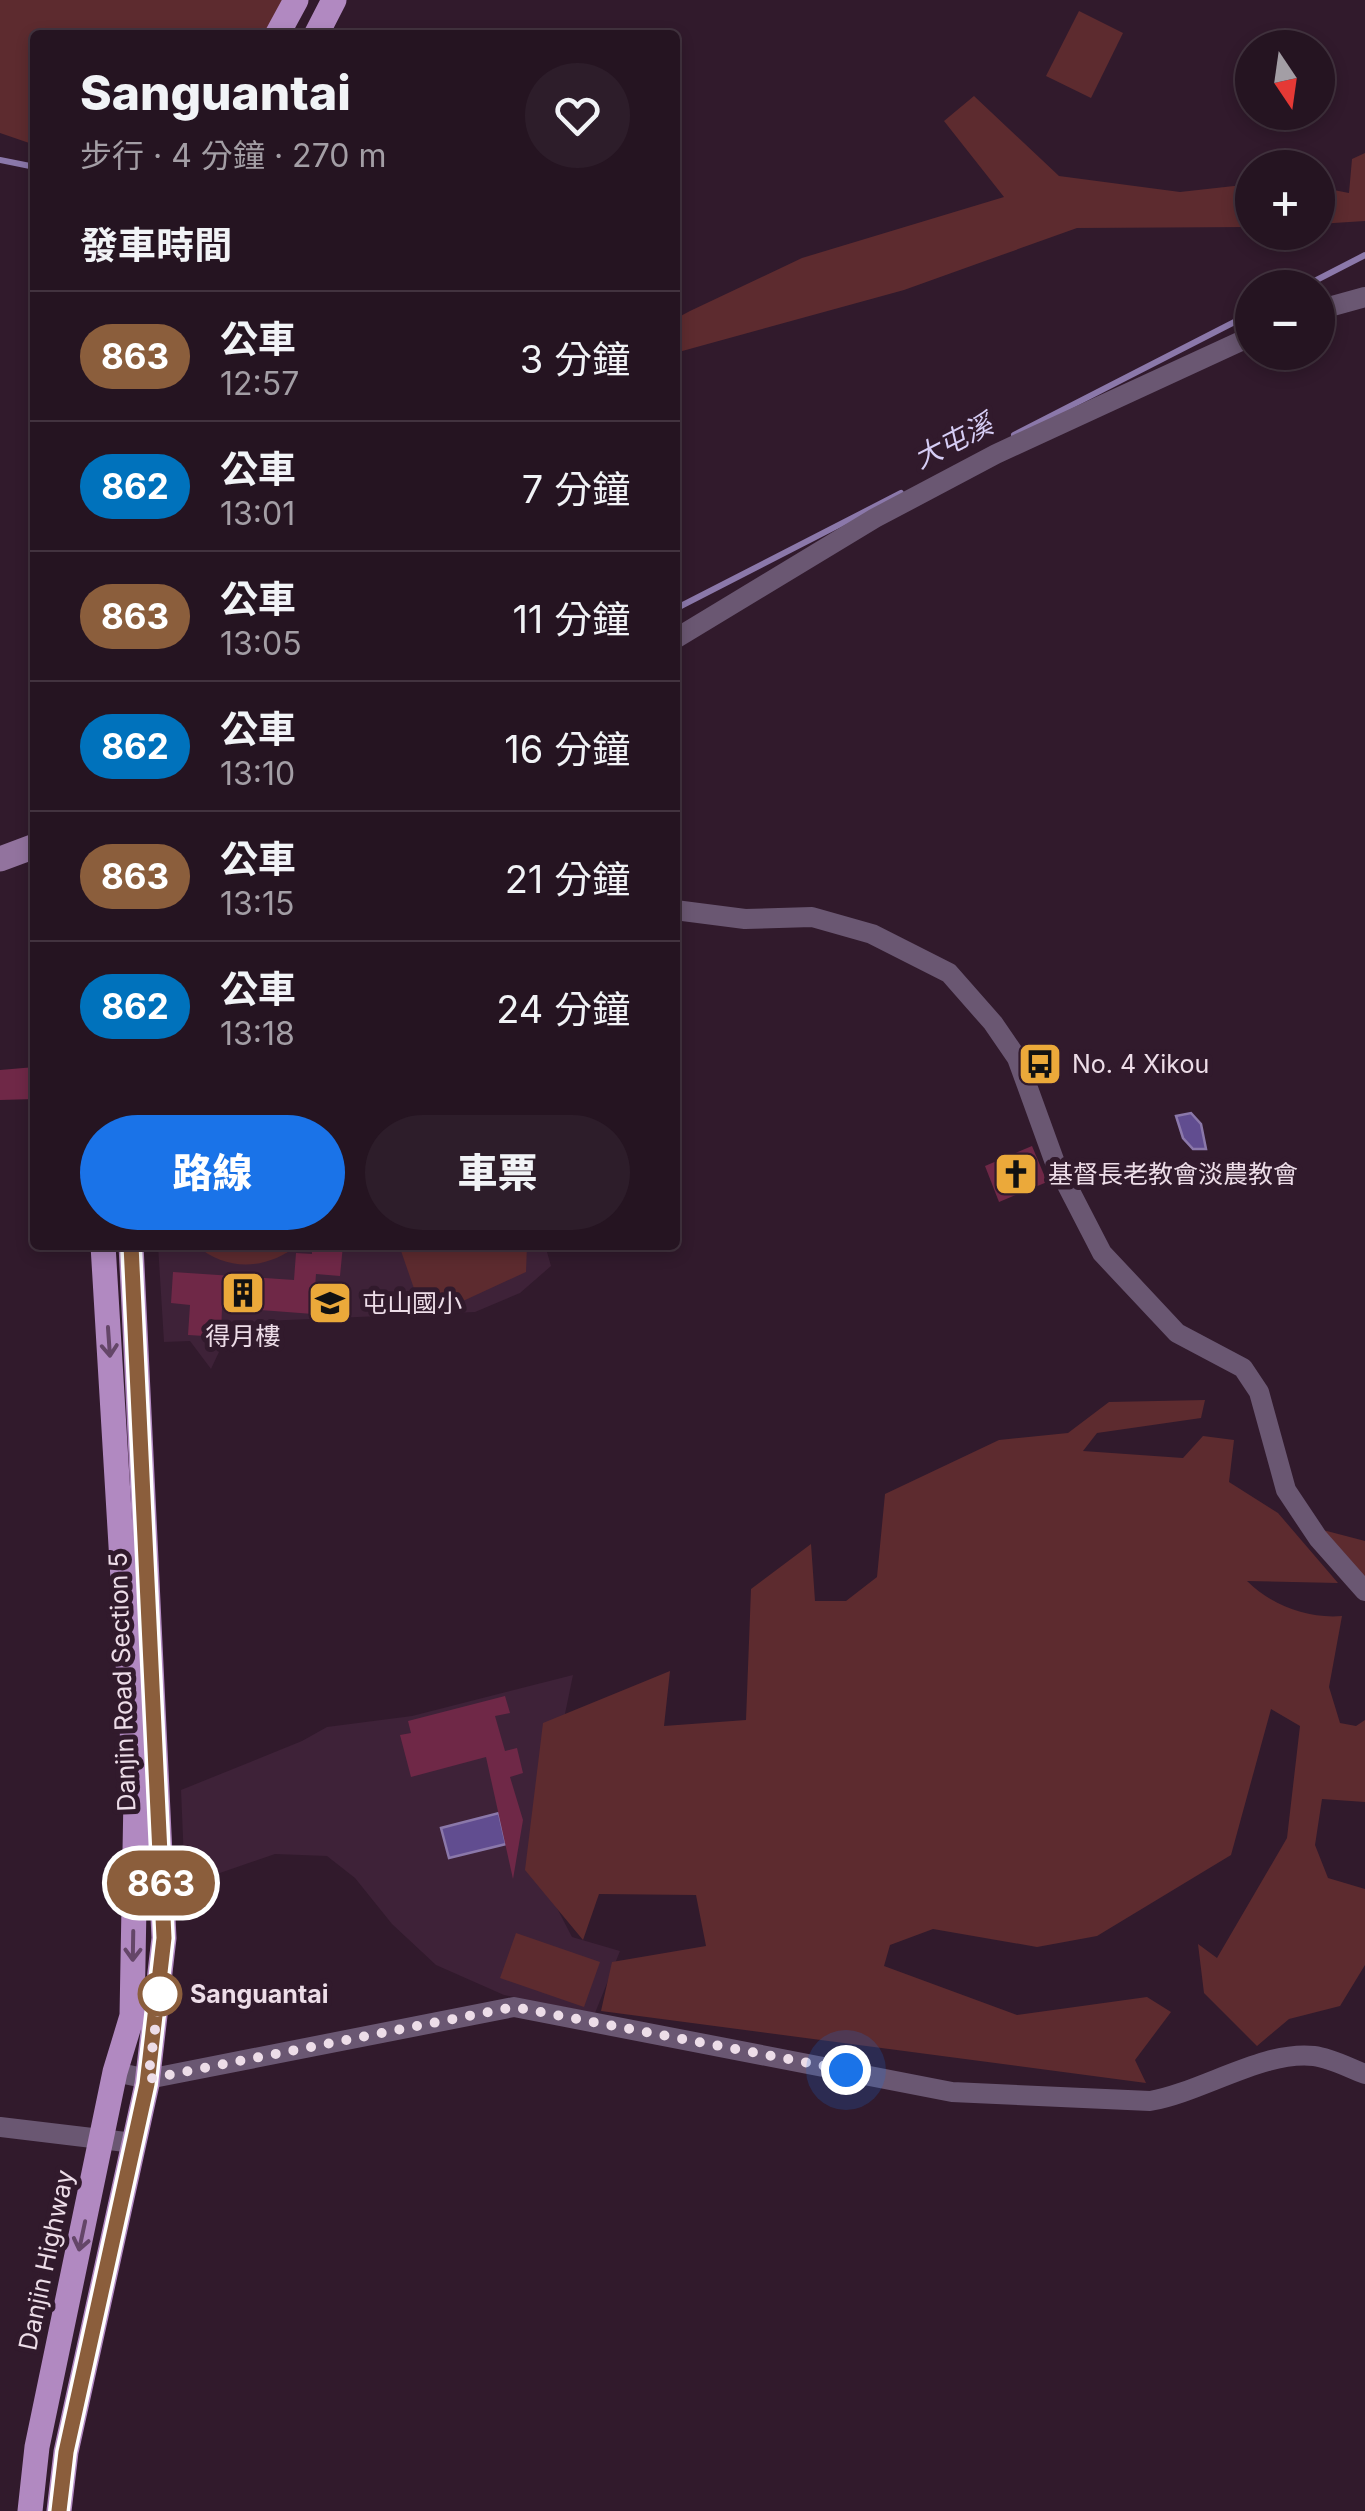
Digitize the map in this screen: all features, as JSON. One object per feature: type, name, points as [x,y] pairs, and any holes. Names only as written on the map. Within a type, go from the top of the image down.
[{"type":"main road","points":[[280,30],[296,0]]},
{"type":"main road","points":[[319,30],[334,0]]},
{"type":"main road","name":"Danjin Road Section 5","points":[[102,2140],[115,2072],[132,2016],[136,1796],[103,1250]]},
{"type":"main road","name":"Danjin Road Section 5","points":[[58,2511],[66,2452],[148,2079],[164,1938],[131,1250]]},
{"type":"main road","name":"Danjin Highway","points":[[30,2511],[37,2448],[102,2140]]},
{"type":"street","points":[[1335,305],[1365,297]]},
{"type":"street","points":[[680,636],[875,518],[996,454],[1235,344]]},
{"type":"street","points":[[0,859],[30,848]]},
{"type":"street","points":[[680,911],[745,919],[812,917],[872,934],[949,973],[994,1023],[1017,1058],[1054,1160],[1102,1253],[1177,1333],[1242,1368],[1260,1392],[1286,1490],[1318,1538],[1365,1591]]},
{"type":"street","points":[[115,2072],[148,2079],[514,2007],[952,2092],[1150,2100],[1177,2096],[1287,2055],[1317,2056],[1365,2074]]},
{"type":"street","points":[[0,2127],[134,2144]]},
{"type":"shaded area","points":[[0,0],[291,0],[278,30],[30,30],[30,143],[0,133]]},
{"type":"shaded area","points":[[1079,11],[1123,33],[1091,98],[1046,76]]},
{"type":"shaded area","points":[[974,96],[1059,176],[1180,192],[1235,186],[1235,227],[1077,228],[904,290],[680,352],[680,316],[690,311],[802,258],[1004,197],[944,121]]},
{"type":"shaded area","points":[[1365,153],[1365,221],[1335,223],[1335,190],[1349,193],[1352,159]]},
{"type":"shaded area","points":[[1191,1113],[1201,1124],[1206,1149],[1193,1149],[1183,1138],[1176,1116]]},
{"type":"shaded area","name":"屯山國小","points":[[158,1250],[546,1250],[551,1266],[520,1293],[475,1312],[264,1321],[226,1337],[211,1369],[190,1341],[164,1342]]},
{"type":"shaded area","points":[[203,1250],[290,1250],[273,1259],[247,1264]]},
{"type":"shaded area","points":[[401,1250],[527,1250],[526,1272],[463,1301],[418,1300]]},
{"type":"shaded area","points":[[1205,1400],[1201,1418],[1097,1433],[1083,1451],[1183,1458],[1203,1436],[1234,1440],[1229,1482],[1278,1513],[1338,1583],[1247,1581],[1291,1609],[1342,1616],[1329,1687],[1340,1723],[1356,1726],[1365,1720],[1365,1802],[1322,1799],[1315,1845],[1328,1878],[1365,1889],[1365,1965],[1340,2006],[1289,2019],[1257,2046],[1204,1993],[1198,1944],[1217,1958],[1287,1838],[1300,1726],[1271,1709],[1231,1855],[1097,1936],[1037,1947],[933,1929],[890,1945],[884,1966],[1017,2015],[1147,1997],[1171,2012],[1135,2060],[1146,2083],[601,2011],[612,1962],[706,1946],[696,1895],[599,1894],[583,1940],[525,1870],[543,1723],[670,1671],[664,1726],[746,1720],[751,1589],[811,1544],[815,1601],[846,1601],[877,1577],[885,1494],[999,1440],[1068,1433],[1109,1402]]},
{"type":"shaded area","points":[[1323,1530],[1365,1541],[1365,1577]]},
{"type":"shaded area","points":[[573,1675],[534,1864],[572,1937],[620,1951],[595,2013],[504,1995],[436,1965],[392,1924],[355,1878],[327,1856],[275,1854],[185,1885],[181,1790],[327,1727],[412,1716]]},
{"type":"shaded area","points":[[499,1813],[506,1844],[449,1858],[441,1828]]},
{"type":"shaded area","points":[[516,1933],[600,1962],[584,2007],[500,1978]]},
{"type":"building","points":[[30,1067],[30,1099],[0,1100],[0,1070]]},
{"type":"building","name":"基督長老教會淡農教會","points":[[1032,1146],[1047,1182],[999,1202],[985,1166]]},
{"type":"building","name":"得月樓","points":[[312,1250],[343,1250],[340,1276],[316,1274],[313,1314],[222,1307],[221,1337],[188,1335],[190,1305],[171,1303],[173,1272],[294,1280],[296,1253],[312,1254]]},
{"type":"building","points":[[505,1696],[510,1713],[495,1716],[505,1751],[517,1748],[523,1773],[510,1777],[523,1820],[513,1879],[486,1757],[411,1777],[400,1735],[411,1733],[408,1721]]},
{"type":"waterway","name":"大屯溪","points":[[0,160],[30,166]]},
{"type":"waterway","name":"大屯溪","points":[[1335,270],[1365,255]]},
{"type":"waterway","name":"大屯溪","points":[[1014,435],[1235,322]]},
{"type":"waterway","name":"大屯溪","points":[[680,606],[901,493]]},
{"type":"bus line","name":"863","points":[[59,2511],[66,2452],[147,2084],[164,1938],[131,1250]]},
{"type":"place","name":"No. 4 Xikou","points":[[1040,1064]]},
{"type":"place","name":"基督長老教會淡農教會","points":[[1016,1174]]},
{"type":"place","name":"得月樓","points":[[243,1293]]},
{"type":"place","name":"屯山國小","points":[[330,1303]]},
{"type":"place","name":"Sanguantai","points":[[160,1994]]},
{"type":"route","points":[[160,1994],[148,2079],[514,2007],[846,2070]]}]
